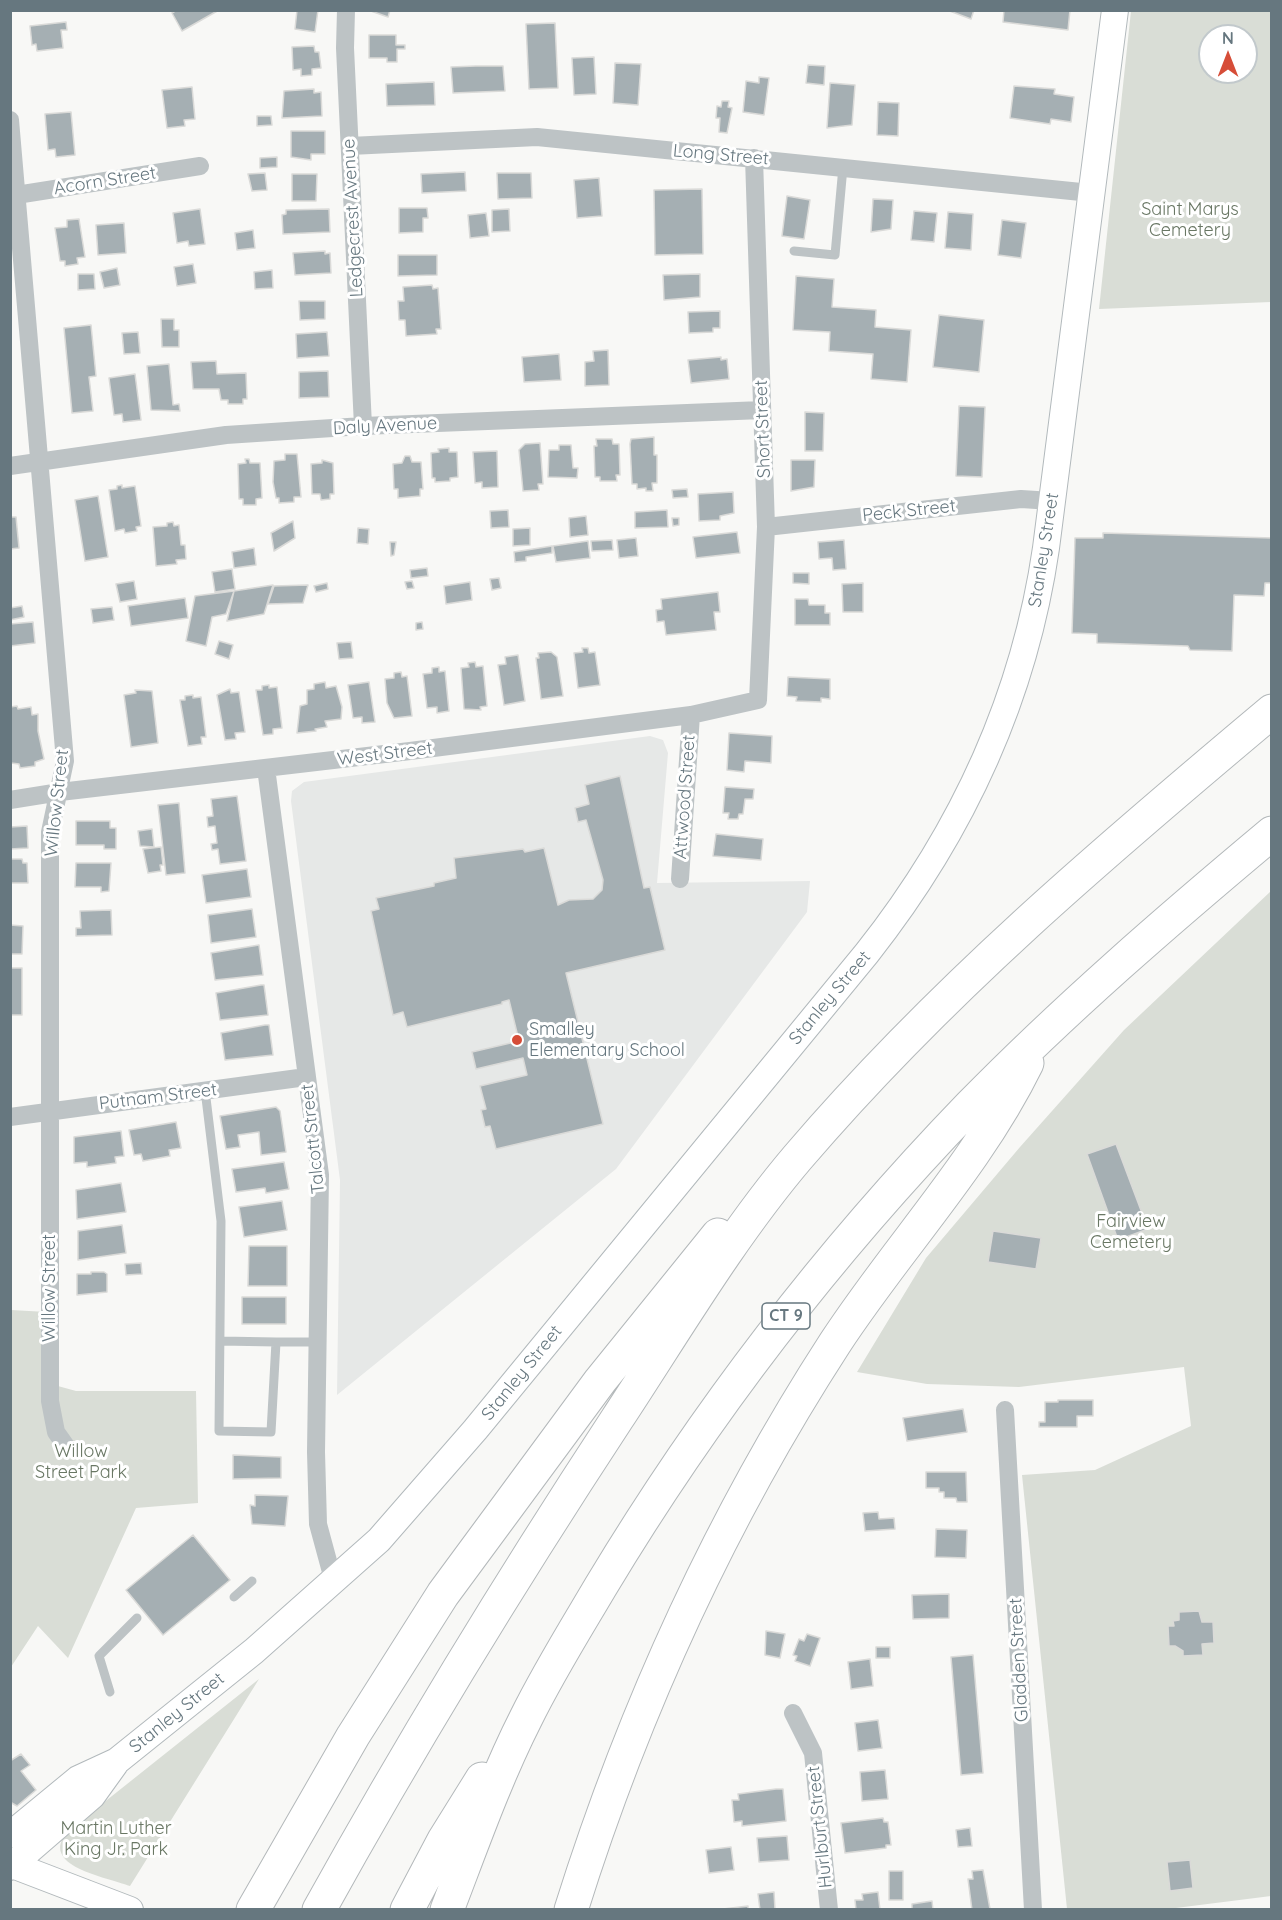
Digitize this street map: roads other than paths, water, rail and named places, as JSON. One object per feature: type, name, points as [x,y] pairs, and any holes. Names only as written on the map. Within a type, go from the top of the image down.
[{"type":"highway","points":[[253,1910],[387,1680],[497,1519],[600,1381],[693,1263],[748,1204],[797,1158],[914,1031],[1021,926],[1272,711]]},
{"type":"highway","name":"CT 9","points":[[447,1910],[525,1719],[577,1627],[651,1506],[772,1334],[819,1274],[905,1177],[1038,1040],[1139,946],[1272,832]]},
{"type":"highway","points":[[571,1910],[600,1818],[631,1737],[721,1538],[779,1433],[837,1341],[903,1247],[987,1135],[1038,1040]]},
{"type":"highway","points":[[319,1910],[433,1710],[534,1547],[712,1275],[797,1158]]},
{"type":"highway","points":[[407,1910],[456,1820],[525,1719]]},
{"type":"main road","name":"Stanley Street","points":[[10,1835],[78,1779],[117,1761],[254,1651],[334,1583],[379,1540],[457,1452],[867,953],[921,880],[978,778],[1009,703],[1037,602],[1115,10]]},
{"type":"main road","name":"Stanley Street","points":[[117,1761],[92,1796],[11,1865],[130,1910]]},
{"type":"street","name":"Ledgecrest Avenue","points":[[346,10],[345,48],[363,426]]},
{"type":"street","name":"Willow Street","points":[[10,120],[14,195],[40,462],[65,761],[50,832],[50,1401],[56,1432],[68,1449]]},
{"type":"street","name":"Long Street","points":[[350,146],[537,137],[1091,193]]},
{"type":"street","name":"Short Street","points":[[754,158],[766,527],[758,700]]},
{"type":"street","name":"Acorn Street","points":[[14,195],[200,165]]},
{"type":"street","name":"Daly Avenue","points":[[10,466],[226,435],[363,426],[762,410]]},
{"type":"street","name":"Peck Street","points":[[766,527],[1021,499],[1052,501]]},
{"type":"street","name":"West Street","points":[[10,800],[690,715],[758,700]]},
{"type":"street","name":"Attwood Street","points":[[680,879],[690,715]]},
{"type":"street","name":"Talcott Street","points":[[266,768],[320,1175],[318,1524],[334,1583]]},
{"type":"street","name":"Putnam Street","points":[[10,1117],[306,1077]]},
{"type":"street","name":"Gladden Street","points":[[1005,1410],[1033,1910]]},
{"type":"street","name":"Hurlburt Street","points":[[793,1713],[813,1753],[829,1910]]},
{"type":"lane","points":[[794,251],[835,255],[843,167]]},
{"type":"lane","points":[[205,1090],[221,1221],[219,1431],[271,1432],[274,1342]]},
{"type":"lane","points":[[221,1341],[318,1342]]},
{"type":"lane","points":[[234,1596],[252,1581]]},
{"type":"lane","points":[[110,1692],[99,1656],[137,1618]]},
{"type":"place","name":"Smalley Elementary School","points":[[517,1040]]},
{"type":"park label","name":"Saint Marys Cemetery","points":[[1190,220]]},
{"type":"park label","name":"Fairview Cemetery","points":[[1131,1232]]},
{"type":"park label","name":"Willow Street Park","points":[[81,1462]]},
{"type":"park label","name":"Martin Luther King Jr. Park","points":[[116,1839]]}]
